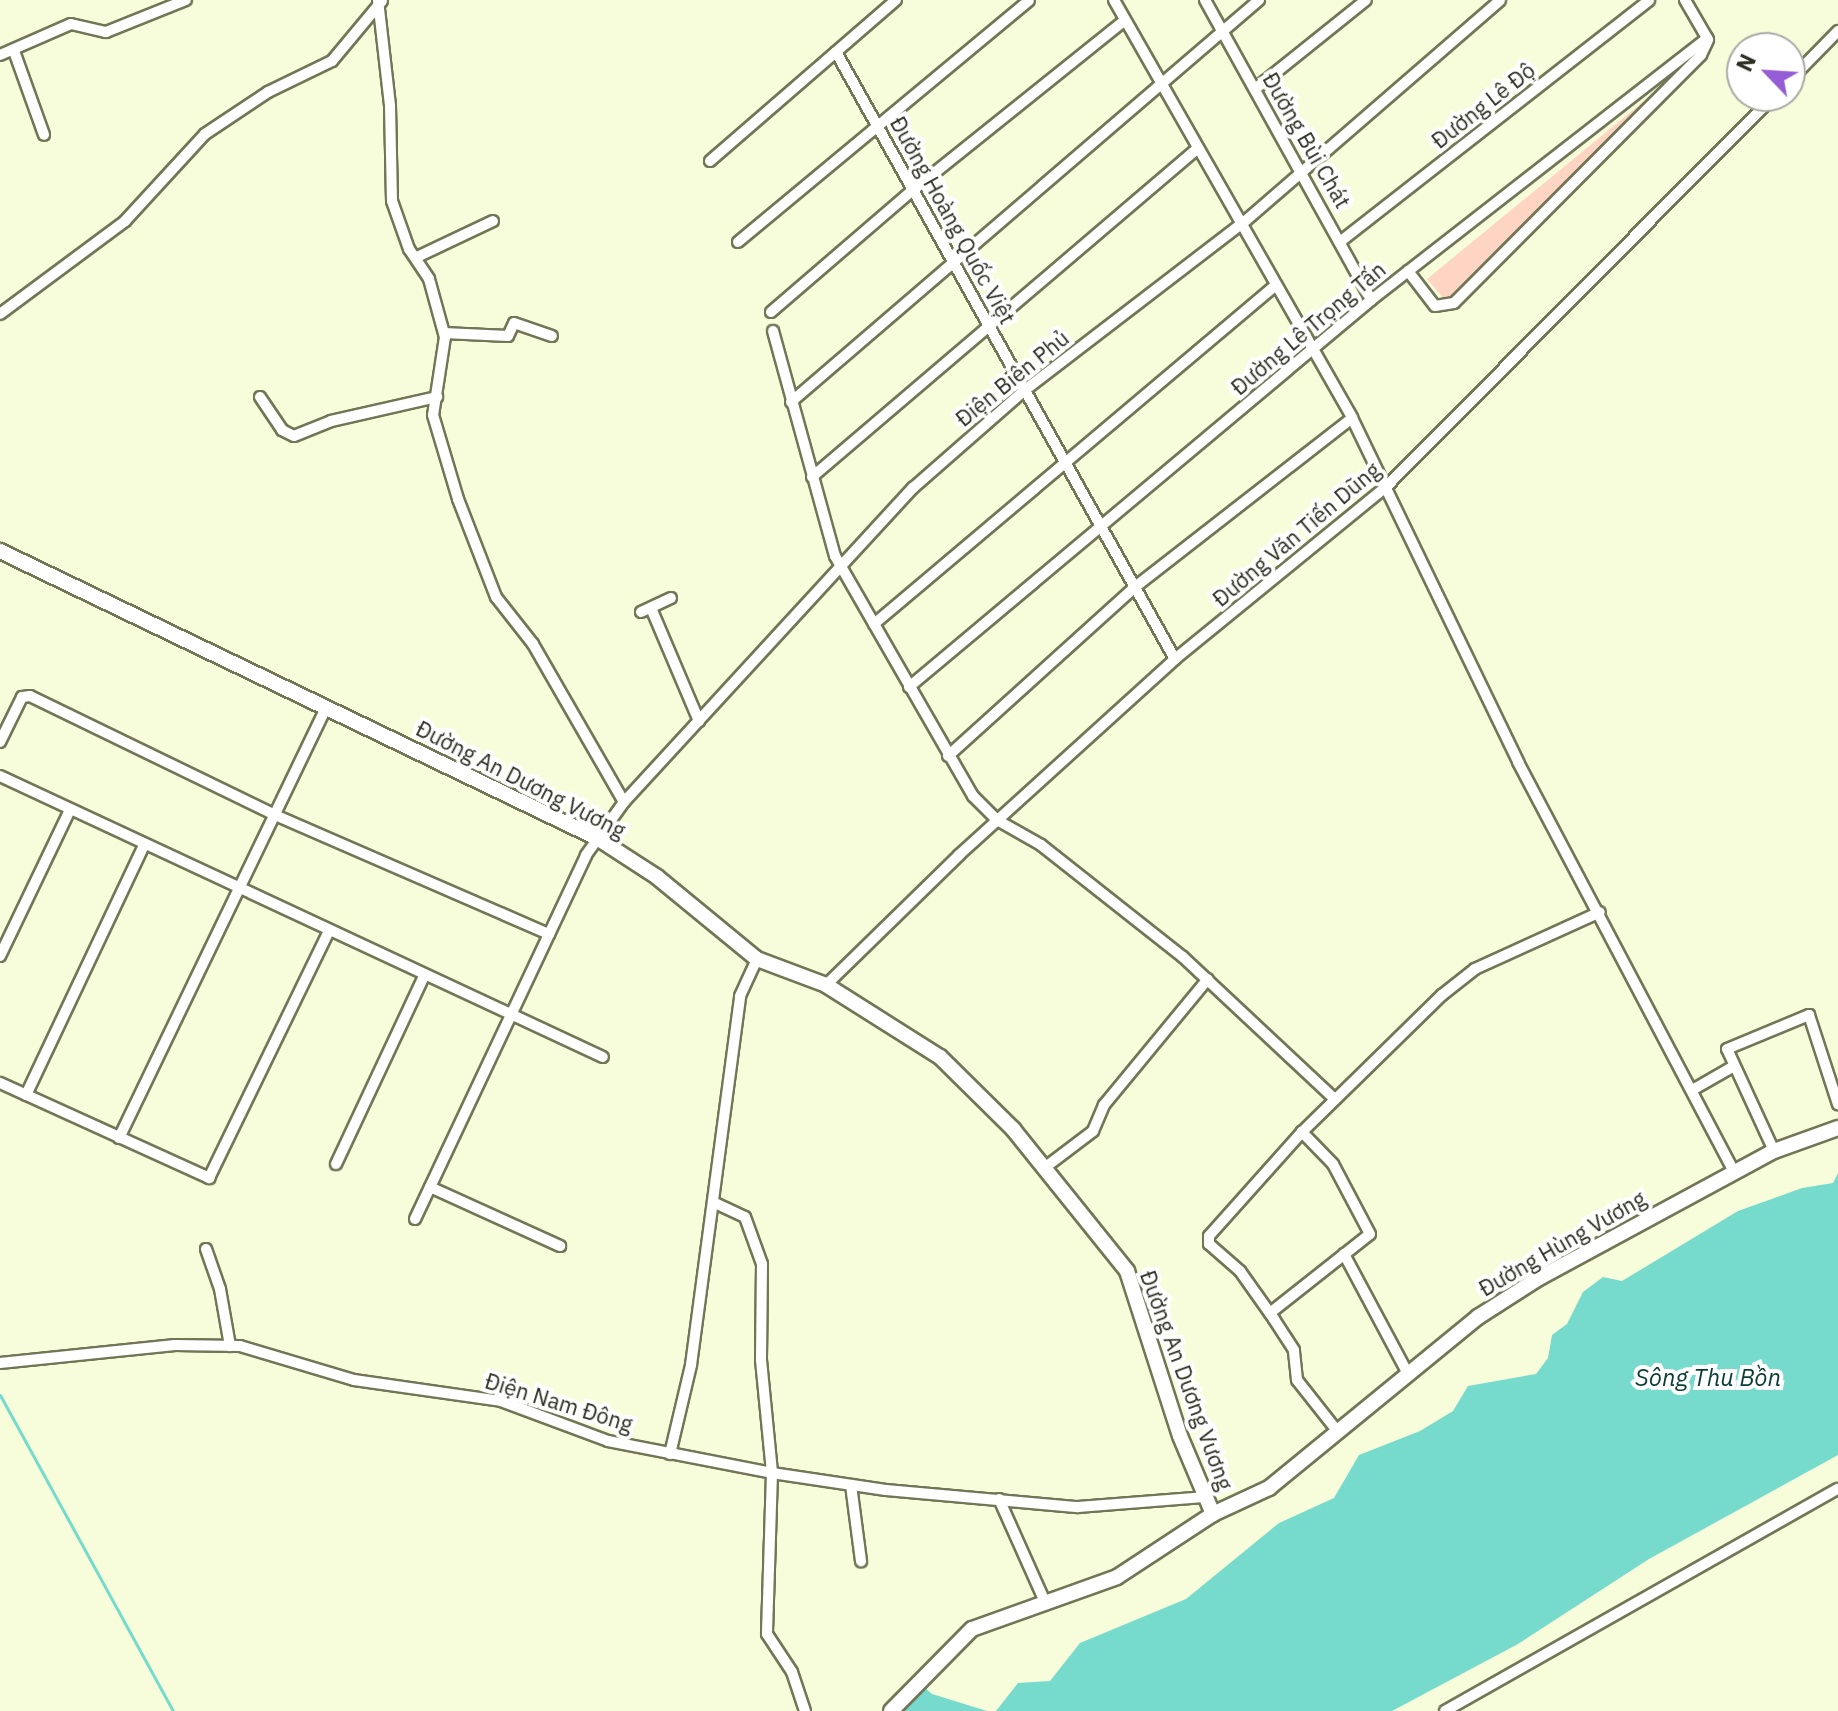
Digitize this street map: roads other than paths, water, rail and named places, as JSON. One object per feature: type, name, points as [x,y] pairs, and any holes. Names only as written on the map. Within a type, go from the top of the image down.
[{"type":"main road","name":"Đường An Dương Vương","points":[[0,551],[597,838],[657,877],[757,959],[826,985],[940,1057],[1013,1129],[1127,1271],[1204,1497],[1213,1514]]},
{"type":"main road","name":"Đường Hùng Vương","points":[[891,1711],[972,1629],[1117,1577],[1213,1514],[1269,1488],[1478,1317],[1539,1278],[1774,1151],[1838,1128]]},
{"type":"street","points":[[0,55],[71,24],[106,32],[186,0]]},
{"type":"street","points":[[710,161],[896,0]]},
{"type":"street","points":[[738,242],[1029,0]]},
{"type":"street","points":[[1114,0],[1352,418],[1518,762],[1694,1089],[1734,1172]]},
{"type":"street","name":"Đường Bùi Chát","points":[[1205,0],[1371,300]]},
{"type":"street","points":[[791,402],[1158,82],[1259,0]]},
{"type":"street","points":[[1255,89],[1366,0]]},
{"type":"street","name":"Điện Biên Phủ","points":[[415,1219],[597,838],[624,802],[913,488],[1025,390],[1243,223],[1500,0]]},
{"type":"street","name":"Đường Lê Độ","points":[[1341,241],[1649,0]]},
{"type":"street","points":[[1408,271],[1435,306],[1454,303],[1701,55],[1707,38],[1685,0]]},
{"type":"street","points":[[380,1],[390,106],[392,201],[429,279],[444,333],[433,415],[496,597],[533,644],[624,802]]},
{"type":"street","points":[[0,314],[125,221],[205,134],[280,85],[332,61],[380,1]]},
{"type":"street","points":[[771,312],[913,190],[1124,21]]},
{"type":"street","points":[[1806,64],[1838,31]]},
{"type":"street","name":"Đường Lê Trọng Tấn","points":[[909,687],[1371,300],[1707,38]]},
{"type":"street","points":[[14,51],[44,135]]},
{"type":"street","name":"Đường Hoàng Quốc Việt","points":[[836,52],[1175,659]]},
{"type":"street","name":"Đường Văn Tiến Dũng","points":[[826,985],[997,820],[1175,659],[1386,487],[1758,112]]},
{"type":"street","points":[[812,477],[1198,148]]},
{"type":"street","points":[[417,257],[493,221]]},
{"type":"street","points":[[874,624],[1276,285]]},
{"type":"street","points":[[444,333],[508,336],[514,323],[552,336]]},
{"type":"street","points":[[773,331],[840,568],[973,796],[997,820],[1041,845],[1208,979],[1335,1099]]},
{"type":"street","points":[[260,397],[286,435],[294,436],[343,418],[437,397]]},
{"type":"street","points":[[948,756],[1135,587],[1352,418]]},
{"type":"street","points":[[671,598],[646,610],[699,721]]},
{"type":"street","points":[[0,742],[22,697],[30,696],[275,815],[549,934]]},
{"type":"street","points":[[119,1138],[326,707]]},
{"type":"street","points":[[0,776],[69,812],[603,1057]]},
{"type":"street","points":[[0,956],[69,812]]},
{"type":"street","points":[[26,1095],[144,845]]},
{"type":"street","points":[[1338,1432],[1297,1380],[1294,1350],[1270,1313],[1208,1238],[1302,1132],[1442,995],[1475,969],[1600,912]]},
{"type":"street","points":[[0,1083],[205,1178],[214,1175],[329,931]]},
{"type":"street","points":[[670,1454],[691,1365],[715,1203],[740,996],[757,959]]},
{"type":"street","points":[[336,1164],[424,976]]},
{"type":"street","points":[[1043,1169],[1093,1131],[1104,1105],[1208,979]]},
{"type":"street","points":[[1774,1151],[1727,1049],[1809,1015],[1838,1104]]},
{"type":"street","points":[[1694,1089],[1734,1066]]},
{"type":"street","points":[[1270,1313],[1369,1237],[1369,1228],[1333,1164],[1302,1132]]},
{"type":"street","points":[[430,1187],[560,1246]]},
{"type":"street","points":[[715,1203],[745,1217],[762,1264],[761,1360],[772,1473],[767,1634],[792,1672],[805,1711]]},
{"type":"street","points":[[206,1249],[220,1289],[230,1346]]},
{"type":"street","points":[[1344,1254],[1408,1374]]},
{"type":"street","name":"Điện Nam Đông","points":[[0,1363],[175,1345],[230,1346],[354,1380],[501,1401],[608,1441],[772,1473],[851,1485],[1078,1507],[1204,1497]]},
{"type":"street","points":[[851,1485],[861,1561]]},
{"type":"street","points":[[1445,1711],[1838,1489]]},
{"type":"street","points":[[999,1499],[1046,1604]]},
{"type":"water","name":"Sông Thu Bồn","points":[[1838,1173],[1838,1455],[1649,1559],[1518,1644],[1392,1711],[996,1711],[1018,1683],[1050,1681],[1080,1643],[1186,1599],[1279,1523],[1334,1498],[1359,1455],[1420,1431],[1453,1411],[1468,1386],[1536,1374],[1548,1358],[1552,1335],[1567,1324],[1583,1292],[1603,1277],[1622,1281],[1738,1211],[1802,1188],[1833,1183]]},
{"type":"water","points":[[924,1687],[932,1694],[987,1711],[904,1711],[903,1704]]},
{"type":"waterway","points":[[0,1395],[173,1711]]}]
